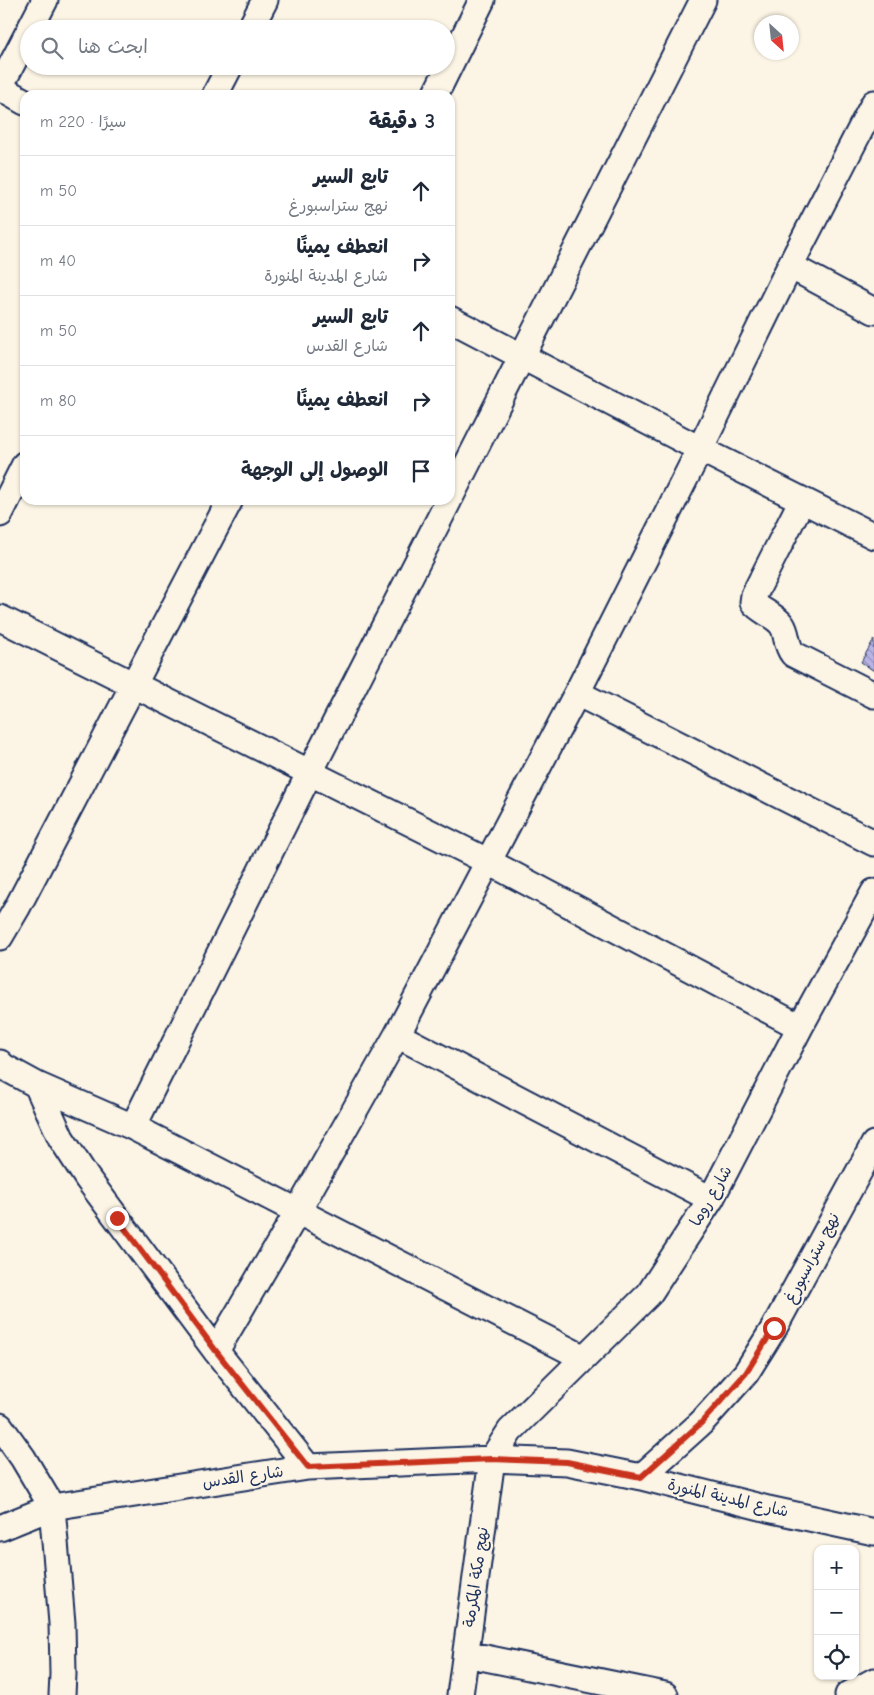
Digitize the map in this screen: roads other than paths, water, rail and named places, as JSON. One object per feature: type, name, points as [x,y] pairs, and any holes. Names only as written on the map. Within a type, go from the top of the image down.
[{"type":"street","points":[[34,20],[45,0]]},
{"type":"street","points":[[255,20],[265,0]]},
{"type":"street","points":[[455,55],[482,0]]},
{"type":"street","points":[[455,487],[703,0]]},
{"type":"street","points":[[20,48],[0,88],[20,99]]},
{"type":"street","points":[[217,90],[225,75]]},
{"type":"street","points":[[437,90],[445,75]]},
{"type":"street","points":[[216,1351],[397,1036],[489,862],[577,693],[790,266],[874,103]]},
{"type":"street","points":[[790,266],[874,311]]},
{"type":"street","points":[[455,322],[700,449],[874,536]]},
{"type":"street","points":[[0,514],[20,474]]},
{"type":"street","points":[[802,500],[754,595],[753,602],[758,609],[781,622],[785,630],[788,647],[793,654],[874,695]]},
{"type":"street","points":[[0,936],[17,908],[227,505]]},
{"type":"street","points":[[133,1126],[446,505]]},
{"type":"street","points":[[0,618],[489,862],[800,1027]]},
{"type":"street","points":[[577,693],[874,843]]},
{"type":"street","name":"شارع روما","points":[[492,1459],[510,1431],[649,1294],[711,1199],[800,1027],[874,892]]},
{"type":"street","points":[[397,1036],[711,1199]]},
{"type":"street","points":[[1,1067],[37,1085],[133,1126],[584,1358]]},
{"type":"street","points":[[37,1085],[61,1138],[87,1178],[216,1351],[308,1467]]},
{"type":"street","name":"نهج ستراسبورغ","points":[[641,1477],[701,1423],[746,1373],[774,1328],[874,1144]]},
{"type":"street","points":[[0,1426],[23,1458],[52,1507],[62,1624],[62,1695]]},
{"type":"street","name":"شارع المدينة المنورة","points":[[492,1459],[567,1462],[641,1477],[768,1509],[874,1532]]},
{"type":"street","name":"شارع القدس","points":[[0,1528],[52,1507],[308,1467],[492,1459]]},
{"type":"street","name":"نهج مكة المكرمة","points":[[460,1695],[492,1459]]},
{"type":"street","points":[[466,1654],[665,1695]]},
{"type":"street","points":[[848,1695],[874,1681]]}]
